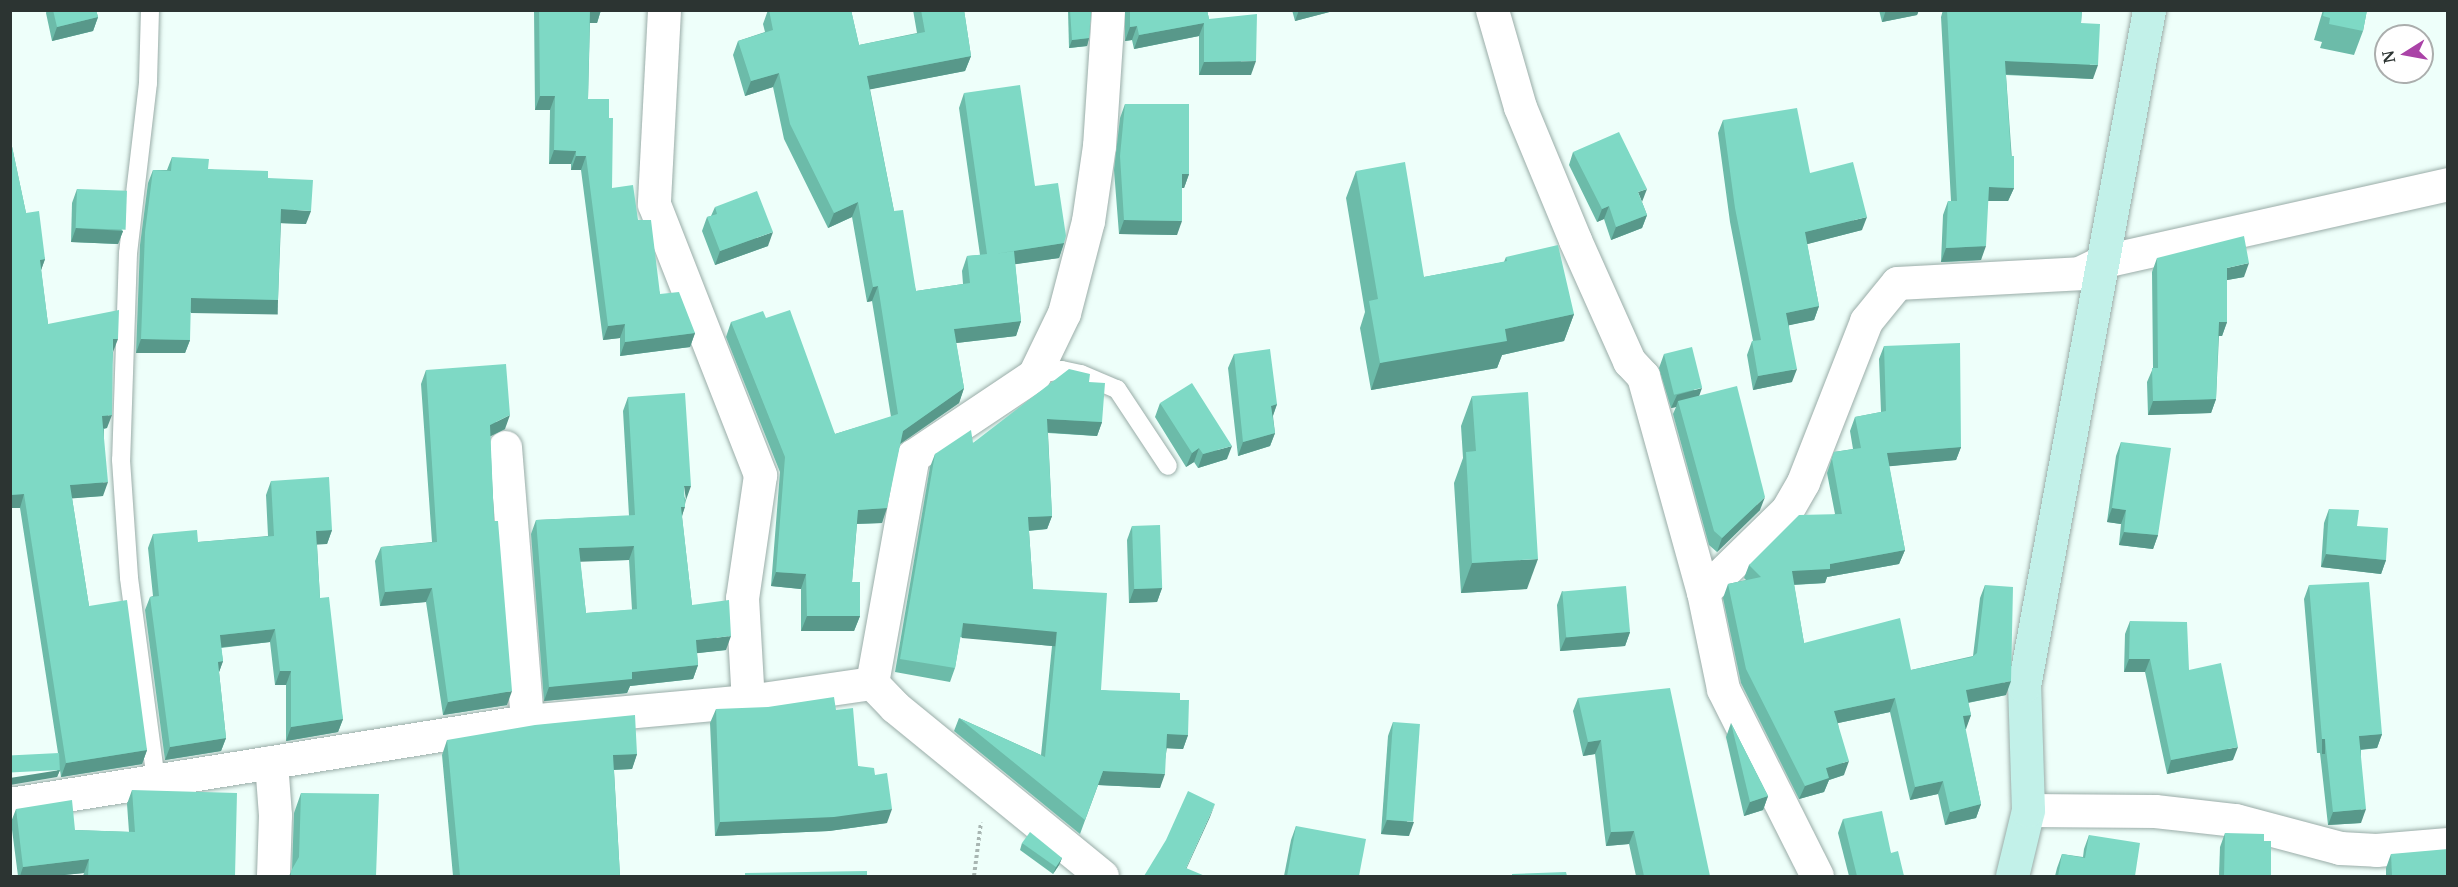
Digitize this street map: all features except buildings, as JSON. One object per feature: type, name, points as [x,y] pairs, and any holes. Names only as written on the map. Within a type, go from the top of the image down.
[{"type":"street","points":[[664,10],[654,204],[760,475],[742,597],[748,701]]},
{"type":"street","points":[[872,683],[913,456],[1034,375],[1064,313],[1088,221],[1099,146],[1108,10]]},
{"type":"street","points":[[1492,10],[1520,107],[1538,152],[1629,361],[1643,376],[1703,592],[1723,689],[1817,876]]},
{"type":"street","points":[[2012,876],[2028,810],[2024,686],[2149,10]]},
{"type":"street","points":[[1703,592],[1787,510],[1803,482],[1866,321],[1897,284],[2079,273],[2104,261],[2448,184]]},
{"type":"street","points":[[504,447],[527,721]]},
{"type":"street","points":[[10,804],[527,721],[748,701],[872,683]]},
{"type":"street","points":[[872,683],[896,707],[1102,876]]},
{"type":"street","points":[[271,762],[275,815],[273,876]]},
{"type":"street","points":[[2028,810],[2155,811],[2235,820],[2340,848],[2376,850],[2448,844]]},
{"type":"lane","points":[[150,10],[148,83],[128,253],[121,460],[129,578],[156,781]]},
{"type":"lane","points":[[1034,375],[1062,370],[1081,374],[1117,389],[1168,466]]},
{"type":"path","points":[[974,876],[987,782]]}]
